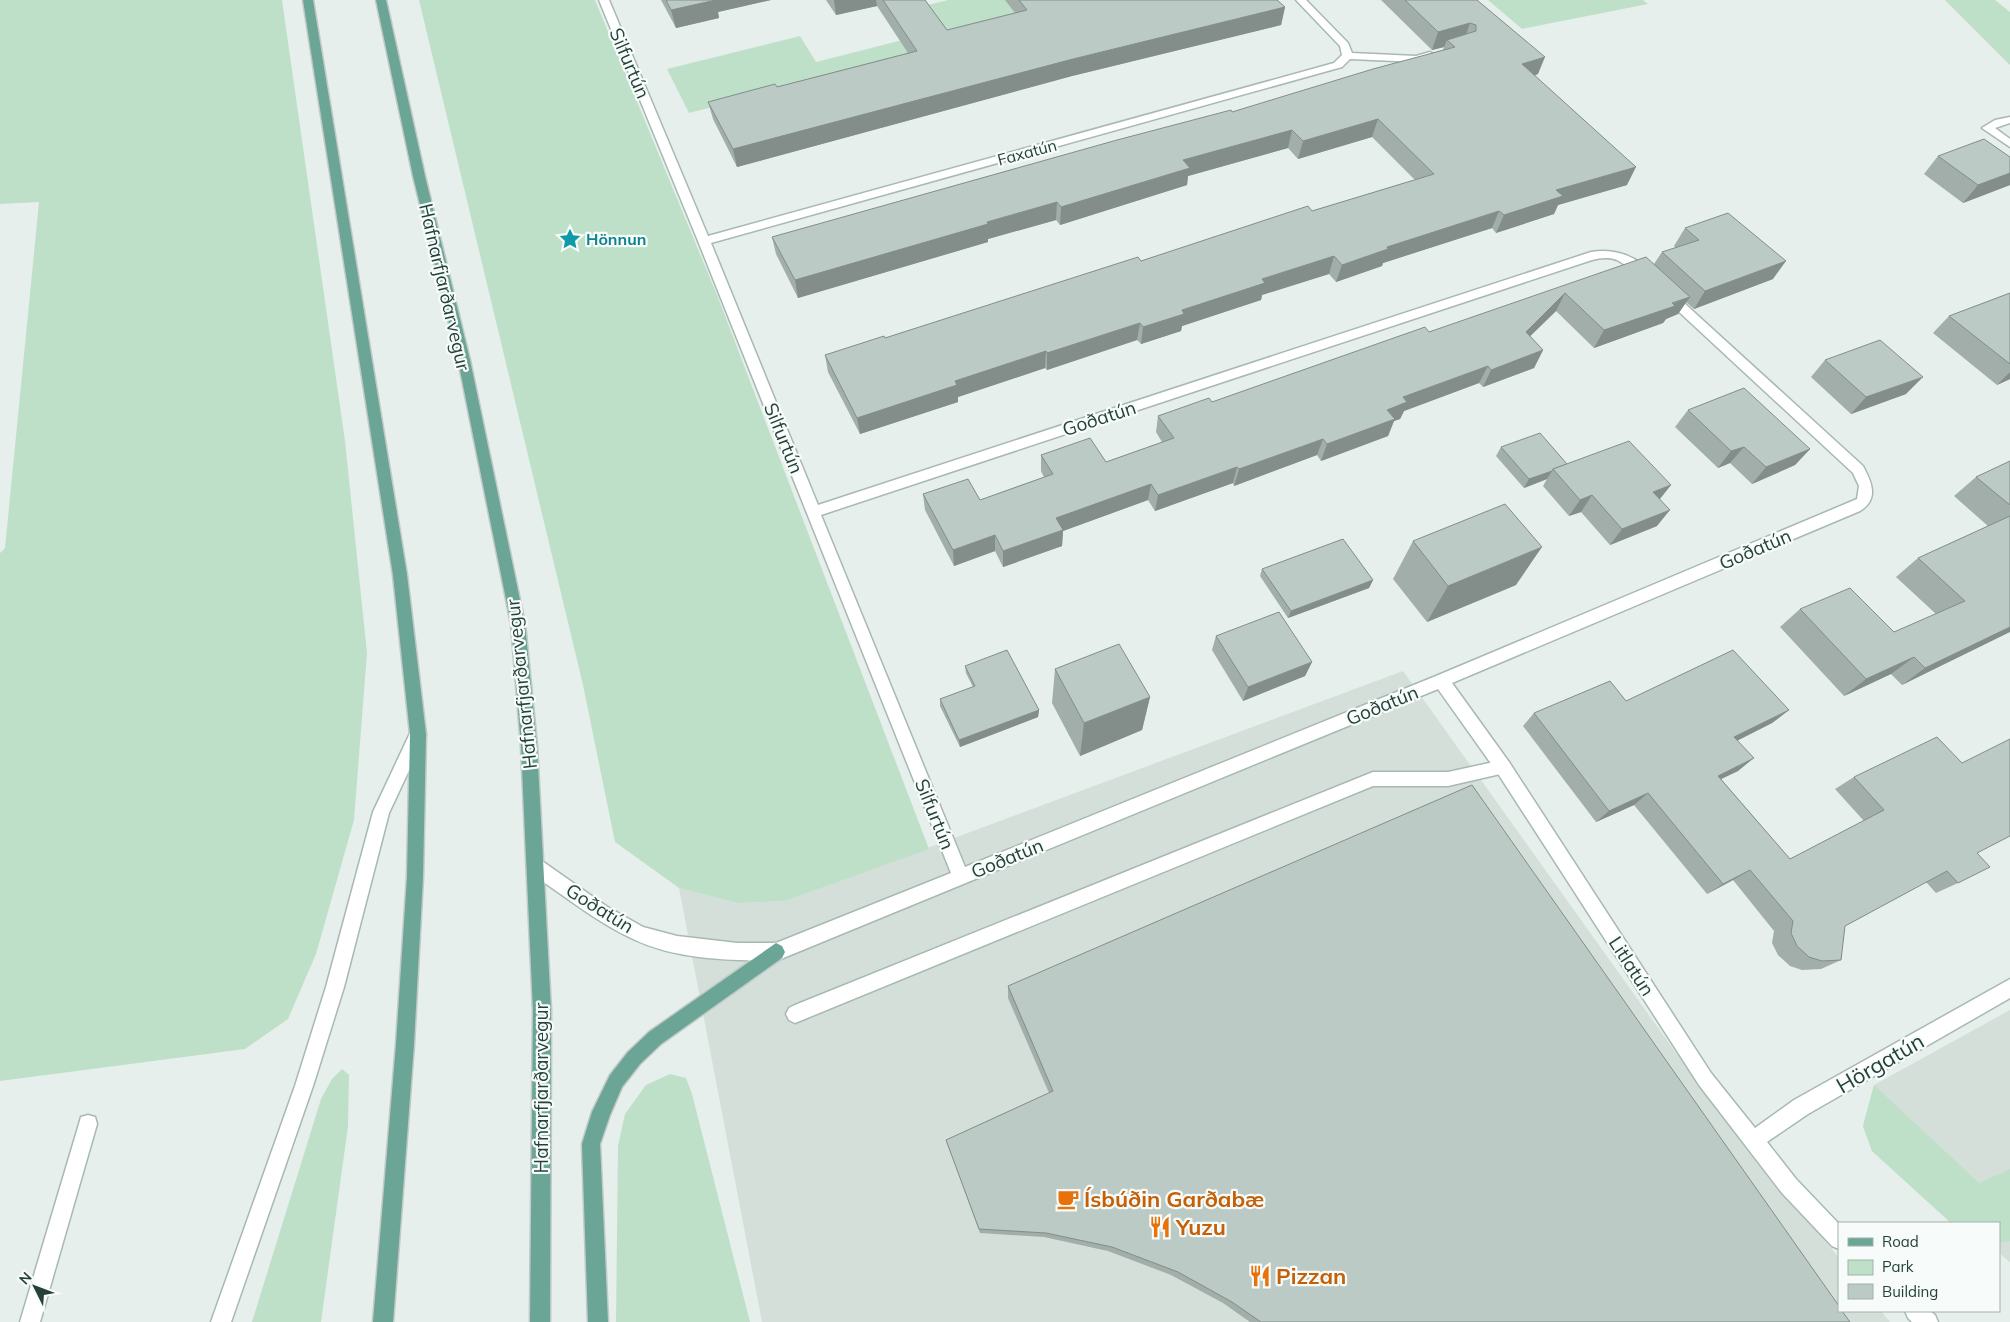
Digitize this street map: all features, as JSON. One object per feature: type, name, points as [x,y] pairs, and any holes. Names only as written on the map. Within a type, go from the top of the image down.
[{"type":"main road","points":[[308,0],[400,575],[418,734],[414,877],[406,1034],[384,1322]]},
{"type":"main road","name":"Hafnarfjarðarvegur","points":[[381,0],[419,176],[464,360],[518,624],[529,746],[542,1010],[540,1322]]},
{"type":"main road","points":[[598,1322],[591,1144],[601,1112],[616,1081],[634,1058],[654,1038],[776,952]]},
{"type":"street","name":"Silfurtún","points":[[604,0],[704,241],[961,877]]},
{"type":"street","points":[[1301,0],[1344,45],[1347,56],[1417,59],[1436,54]]},
{"type":"street","name":"Faxatún","points":[[704,241],[1331,68],[1338,65],[1347,56]]},
{"type":"street","points":[[2010,120],[1999,122],[1987,128],[2010,144]]},
{"type":"street","name":"Goðatún","points":[[536,867],[624,926],[659,940],[723,952],[776,952],[1441,681],[1855,507],[1863,502],[1866,486],[1848,459],[1635,265],[1622,257],[1605,253],[1591,256],[813,512]]},
{"type":"street","name":"Litlatún","points":[[1441,681],[1503,767],[1705,1079],[1789,1186],[1838,1239]]},
{"type":"street","points":[[221,1322],[304,1086],[335,987],[380,812],[418,734]]},
{"type":"street","points":[[795,1014],[1373,779],[1448,779],[1503,767]]},
{"type":"street","name":"Hörgatún","points":[[1752,1141],[1808,1103],[2010,988]]},
{"type":"street","points":[[30,1322],[88,1124]]},
{"type":"street","points":[[1916,1312],[1928,1322]]},
{"type":"shaded area","points":[[1403,671],[1704,1092],[1838,1257],[1838,1312],[1882,1312],[1890,1322],[762,1322],[679,888],[737,903],[785,901]]},
{"type":"shaded area","points":[[2010,1010],[2010,1262],[2000,1254],[2000,1222],[1950,1222],[1872,1151],[1863,1126],[1874,1085]]},
{"type":"green space","points":[[0,0],[282,0],[345,441],[367,653],[354,820],[316,954],[288,1019],[245,1049],[0,1081],[0,553],[5,548],[39,202],[0,204]]},
{"type":"green space","points":[[419,0],[595,0],[719,300],[929,849],[785,901],[737,903],[679,888],[615,842],[583,685]]},
{"type":"green space","points":[[948,0],[1132,0],[689,113],[667,69],[800,36],[816,62],[946,29],[928,5]]},
{"type":"green space","points":[[1488,0],[1643,0],[1648,4],[1522,29]]},
{"type":"green space","points":[[1945,0],[1995,0],[2010,12],[2010,65]]},
{"type":"green space","points":[[342,1069],[349,1075],[348,1126],[321,1322],[252,1322],[321,1099],[332,1079]]},
{"type":"green space","points":[[670,1074],[686,1078],[692,1094],[750,1322],[616,1322],[618,1146],[625,1114],[646,1085]]},
{"type":"green space","points":[[1874,1085],[1979,1183],[2010,1169],[2010,1241],[2000,1243],[2000,1222],[1950,1222],[1872,1151],[1863,1126]]},
{"type":"building","points":[[666,0],[716,0],[671,10]]},
{"type":"building","points":[[883,0],[925,0],[947,30],[1027,10],[1019,0],[1277,0],[1285,7],[1073,59],[733,149],[708,102],[775,84],[777,87],[917,51]]},
{"type":"building","points":[[1405,0],[1477,0],[1545,57],[1522,64],[1636,167],[1556,190],[1563,196],[1504,215],[1499,211],[1387,247],[1388,249],[1342,265],[1334,256],[1262,279],[1265,283],[1182,310],[1184,314],[1143,327],[1140,323],[1047,353],[1046,351],[955,381],[957,385],[857,418],[825,355],[884,336],[885,338],[1138,257],[1141,261],[1308,206],[1312,211],[1434,174],[1378,119],[1303,141],[1292,130],[1183,160],[1190,168],[1061,207],[1057,202],[795,280],[772,237],[1117,140],[1231,110],[1232,112],[1373,69],[1455,47],[1447,40],[1476,31],[1476,25],[1470,23],[1438,32]]},
{"type":"building","points":[[1984,139],[2010,157],[2010,173],[1978,185],[1938,156]]},
{"type":"building","points":[[1728,213],[1786,261],[1705,291],[1662,252],[1699,240],[1685,228]]},
{"type":"building","points":[[1646,257],[1690,297],[1672,303],[1675,306],[1604,330],[1565,293],[1526,332],[1543,350],[1491,370],[1488,366],[1403,397],[1407,402],[1387,410],[1395,419],[1327,444],[1323,439],[1158,495],[1151,484],[1056,518],[1063,530],[1003,551],[995,535],[953,550],[923,494],[968,479],[980,500],[1053,474],[1041,455],[1090,438],[1106,462],[1174,438],[1158,416],[1209,398],[1212,402],[1425,327],[1429,332]]},
{"type":"building","points":[[2010,293],[2010,364],[1949,316]]},
{"type":"building","points":[[1880,340],[1923,377],[1866,397],[1825,360]]},
{"type":"building","points":[[1744,388],[1810,449],[1766,467],[1744,447],[1731,451],[1688,410]]},
{"type":"building","points":[[1540,433],[1567,464],[1529,479],[1501,447]]},
{"type":"building","points":[[1629,441],[1671,485],[1653,492],[1670,510],[1622,529],[1592,495],[1580,500],[1553,469]]},
{"type":"building","points":[[2010,461],[2010,505],[1976,477]]},
{"type":"building","points":[[1505,504],[1542,547],[1448,586],[1413,541]]},
{"type":"building","points":[[2010,516],[2010,627],[1925,668],[1914,657],[1866,679],[1800,609],[1850,588],[1894,632],[1965,601],[1918,558]]},
{"type":"building","points":[[1343,539],[1373,580],[1291,611],[1262,569]]},
{"type":"building","points":[[1279,612],[1312,662],[1248,687],[1216,636]]},
{"type":"building","points":[[1119,644],[1150,697],[1084,723],[1055,669]]},
{"type":"building","points":[[1007,650],[1039,710],[959,740],[940,699],[975,686],[965,666]]},
{"type":"building","points":[[1733,650],[1789,710],[1734,737],[1754,758],[1718,776],[1790,859],[1884,810],[1854,777],[1937,737],[1962,763],[2010,739],[2010,836],[1977,853],[1990,867],[1958,883],[1947,871],[1845,926],[1841,960],[1822,961],[1809,957],[1797,946],[1791,933],[1793,921],[1750,870],[1723,884],[1648,793],[1609,811],[1534,713],[1610,681],[1626,701]]},
{"type":"building","points":[[1472,785],[1838,1305],[1838,1312],[1843,1312],[1850,1322],[1261,1322],[1232,1302],[1178,1272],[1112,1247],[1046,1233],[979,1229],[946,1140],[1053,1091],[1008,986]]},
{"type":"place","name":"Hönnun","points":[[570,239]]},
{"type":"place","name":"Ísbúðin Garðabæ","points":[[1068,1199]]},
{"type":"place","name":"Yuzu","points":[[1160,1227]]},
{"type":"place","name":"Pizzan","points":[[1260,1276]]}]
